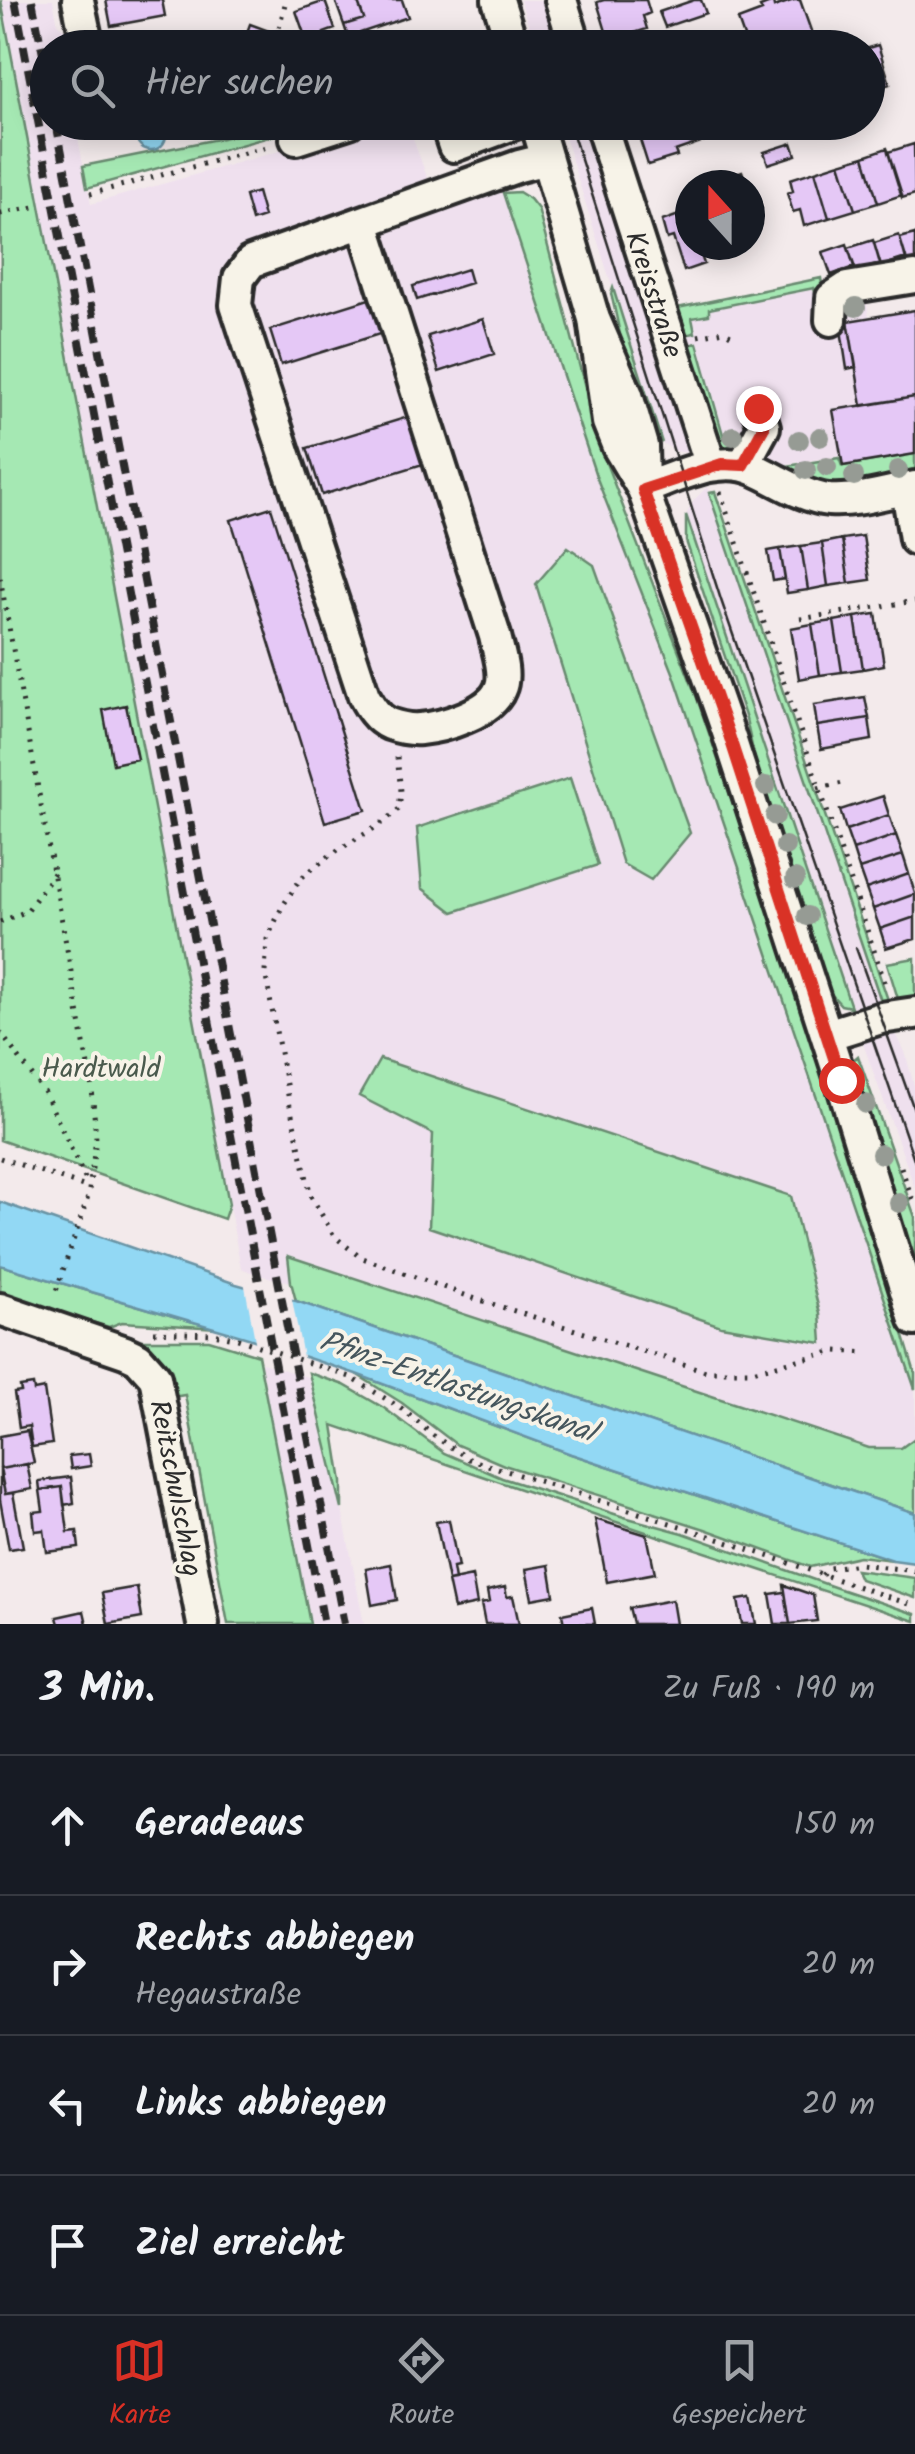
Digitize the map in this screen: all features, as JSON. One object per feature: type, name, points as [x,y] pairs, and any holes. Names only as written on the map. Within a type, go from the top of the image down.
[{"type":"street","points":[[78,0],[84,30]]},
{"type":"street","points":[[498,0],[507,30]]},
{"type":"street","points":[[560,0],[570,30]]},
{"type":"street","points":[[541,140],[594,320],[608,422],[618,448],[643,490],[839,1031],[915,1320]]},
{"type":"street","name":"Kreisstraße","points":[[606,140],[711,466]]},
{"type":"street","points":[[362,222],[495,636],[502,671],[500,690],[486,706],[449,723],[416,730],[387,724],[374,713],[364,696],[236,306],[239,278],[251,262],[362,222],[519,166],[547,159]]},
{"type":"street","points":[[830,320],[832,298],[848,288],[915,277]]},
{"type":"street","points":[[743,465],[764,427],[758,408]]},
{"type":"street","points":[[643,490],[722,464],[743,465],[827,500],[911,488],[915,539]]},
{"type":"street","points":[[839,1031],[905,1014]]},
{"type":"street","points":[[0,1310],[125,1352],[138,1346]]},
{"type":"street","name":"Reitschulschlag","points":[[138,1346],[155,1377],[204,1624]]},
{"type":"path","points":[[278,30],[286,0]]},
{"type":"path","points":[[90,194],[292,140]]},
{"type":"path","points":[[2,215],[34,207]]},
{"type":"path","points":[[724,331],[734,337]]},
{"type":"path","points":[[711,466],[818,788],[905,1014]]},
{"type":"path","points":[[0,577],[92,1088],[96,1138],[88,1197],[50,1309]]},
{"type":"path","points":[[800,619],[915,601]]},
{"type":"path","points":[[818,788],[847,779]]},
{"type":"path","points":[[401,791],[399,809],[301,878],[267,939],[265,972],[290,1106],[312,1196],[334,1236],[360,1257],[473,1298],[706,1371],[752,1371],[836,1352],[868,1353]]},
{"type":"path","points":[[0,922],[27,911],[54,873]]},
{"type":"path","points":[[0,1032],[45,1093],[90,1188]]},
{"type":"path","points":[[0,1158],[90,1188]]},
{"type":"path","points":[[138,1346],[194,1333],[235,1338],[350,1377],[401,1408],[470,1459],[915,1606]]},
{"type":"path","points":[[822,1575],[829,1568],[860,1564],[915,1570]]},
{"type":"shaded area","points":[[1,0],[53,0],[58,25],[66,30],[30,30],[30,140],[78,140],[91,204],[319,140],[413,140],[430,185],[497,174],[596,476],[674,675],[915,1388],[915,1438],[901,1448],[869,1448],[289,1256],[291,1282],[241,1268]],"holes":[[[433,1134],[790,1196],[820,1313],[821,1343],[430,1227]]]},
{"type":"shaded area","points":[[520,0],[553,0],[563,30],[530,30]]},
{"type":"shaded area","points":[[565,140],[597,140],[698,454],[675,451],[662,443]]},
{"type":"shaded area","points":[[822,277],[826,304],[866,298],[869,317],[915,309],[915,396],[832,409],[840,456],[773,466],[712,453],[668,310]]},
{"type":"shaded area","points":[[707,487],[882,1004],[905,1052],[915,1089],[915,1188],[686,515]]},
{"type":"shaded area","points":[[259,1362],[310,1378],[342,1509],[364,1624],[310,1624]]},
{"type":"green space","name":"Hardtwald","points":[[1,0],[229,1204],[224,1219],[0,1140]]},
{"type":"green space","points":[[212,140],[258,140],[87,188],[83,166]]},
{"type":"green space","points":[[519,192],[538,209],[603,455],[697,698],[814,1041],[915,1373],[915,1389],[674,675],[596,476],[503,193]]},
{"type":"green space","points":[[821,278],[825,305],[818,307],[814,288],[709,309],[709,315],[692,318],[695,333],[677,336],[668,310]]},
{"type":"green space","points":[[613,288],[662,443],[650,428],[634,392],[611,294]]},
{"type":"green space","points":[[697,343],[724,438],[745,431],[740,444],[712,451],[680,347]]},
{"type":"green space","points":[[915,454],[915,477],[843,491],[774,468],[839,458],[842,466]]},
{"type":"green space","points":[[715,492],[889,1003],[882,1004],[709,493]]},
{"type":"green space","points":[[686,515],[851,1007],[841,1005],[824,986],[763,797],[746,719],[686,541]]},
{"type":"green space","points":[[568,547],[594,565],[690,833],[651,880],[623,864],[536,584]]},
{"type":"green space","points":[[570,778],[598,865],[453,912],[422,888],[417,828]]},
{"type":"green space","points":[[915,958],[915,999],[899,1002],[887,963]]},
{"type":"green space","points":[[858,1056],[915,1217],[915,1266],[851,1062]]},
{"type":"green space","points":[[380,1059],[791,1196],[820,1314],[822,1343],[721,1326],[429,1227],[433,1134],[359,1096]]},
{"type":"green space","points":[[288,1256],[869,1448],[901,1448],[915,1438],[915,1513],[296,1301]]},
{"type":"green space","points":[[0,1265],[218,1328],[122,1322],[109,1327],[39,1307],[0,1303]]},
{"type":"green space","points":[[137,1340],[209,1340],[258,1355],[310,1624],[228,1624],[185,1395],[172,1397],[162,1364]]},
{"type":"green space","points":[[309,1373],[344,1385],[384,1408],[444,1453],[502,1478],[683,1533],[915,1614],[915,1621],[333,1425],[342,1509]]},
{"type":"green space","points":[[356,1374],[571,1454],[893,1560],[859,1556],[810,1567],[504,1465],[457,1445]]},
{"type":"green space","points":[[856,1570],[915,1578],[915,1598],[860,1579]]},
{"type":"water","points":[[137,140],[165,140],[151,150]]},
{"type":"water","name":"Pfinz-Entlastungskanal","points":[[0,1202],[915,1513],[915,1563],[893,1560],[571,1454],[248,1338],[0,1265]]},
{"type":"pier","points":[[244,1281],[291,1294],[304,1362],[256,1346]]},
{"type":"building","points":[[106,0],[162,0],[165,16],[111,26]]},
{"type":"building","points":[[335,0],[357,0],[364,19],[344,25]]},
{"type":"building","points":[[402,0],[408,17],[369,30],[346,30],[344,25],[364,19],[358,3]]},
{"type":"building","points":[[646,0],[650,13],[643,16],[647,29],[606,30],[597,2]]},
{"type":"building","points":[[701,0],[706,13],[665,27],[659,12]]},
{"type":"building","points":[[800,0],[811,30],[742,30],[738,20],[773,2],[774,7]]},
{"type":"building","points":[[325,1],[335,29],[303,30],[296,11]]},
{"type":"building","points":[[640,140],[704,140],[675,151],[677,156],[648,165]]},
{"type":"building","points":[[792,143],[796,155],[768,164],[764,152]]},
{"type":"building","points":[[914,144],[915,194],[902,198],[888,152]]},
{"type":"building","points":[[887,148],[902,195],[878,203],[864,156]]},
{"type":"building","points":[[864,156],[878,203],[855,210],[840,163]]},
{"type":"building","points":[[840,163],[855,210],[829,218],[815,171]]},
{"type":"building","points":[[815,171],[829,218],[804,226],[800,210],[793,212],[787,193],[793,191],[790,179]]},
{"type":"building","points":[[257,192],[264,217],[252,221],[245,196]]},
{"type":"building","points":[[675,216],[675,243],[673,237],[667,239],[662,221]]},
{"type":"building","points":[[915,234],[915,260],[907,263],[900,238]]},
{"type":"building","points":[[899,235],[906,258],[881,266],[874,243]]},
{"type":"building","points":[[873,240],[880,264],[856,271],[848,248]]},
{"type":"building","points":[[847,244],[854,267],[831,275],[823,252]]},
{"type":"building","points":[[680,260],[703,260],[704,264],[684,271]]},
{"type":"building","points":[[467,269],[471,283],[417,300],[413,286]]},
{"type":"building","points":[[372,298],[383,333],[281,365],[270,330]]},
{"type":"building","points":[[915,310],[915,397],[862,406],[848,321]]},
{"type":"building","points":[[483,319],[494,354],[439,372],[428,336]]},
{"type":"building","points":[[848,321],[856,367],[847,369],[840,323]]},
{"type":"building","points":[[915,397],[915,454],[843,466],[833,410]]},
{"type":"building","points":[[408,417],[423,464],[322,495],[307,448]]},
{"type":"building","points":[[271,507],[366,810],[325,822],[231,520]]},
{"type":"building","points":[[863,536],[870,580],[849,583],[842,539]]},
{"type":"building","points":[[842,539],[849,583],[828,586],[822,543]]},
{"type":"building","points":[[822,543],[828,586],[808,590],[801,546]]},
{"type":"building","points":[[801,546],[808,590],[787,593],[780,549]]},
{"type":"building","points":[[780,549],[785,579],[773,581],[768,551]]},
{"type":"building","points":[[876,614],[884,665],[863,669],[855,617]]},
{"type":"building","points":[[855,617],[863,669],[842,672],[834,621]]},
{"type":"building","points":[[834,621],[842,672],[820,675],[812,624]]},
{"type":"building","points":[[812,624],[820,675],[799,679],[791,628]]},
{"type":"building","points":[[865,697],[869,718],[817,726],[814,705]]},
{"type":"building","points":[[126,705],[137,759],[113,764],[103,710]]},
{"type":"building","points":[[869,718],[872,740],[821,749],[817,726]]},
{"type":"building","points":[[883,796],[889,815],[846,830],[840,810]]},
{"type":"building","points":[[889,815],[896,835],[853,850],[846,830]]},
{"type":"building","points":[[896,835],[903,855],[859,869],[853,850]]},
{"type":"building","points":[[903,855],[909,874],[866,889],[859,869]]},
{"type":"building","points":[[909,874],[915,894],[873,909],[866,889]]},
{"type":"building","points":[[915,894],[915,917],[880,929],[873,909]]},
{"type":"building","points":[[915,917],[915,939],[886,948],[880,929]]},
{"type":"building","points":[[33,1385],[34,1391],[44,1389],[52,1444],[32,1447],[29,1426],[19,1428],[14,1393],[21,1392],[20,1387]]},
{"type":"building","points":[[27,1431],[34,1463],[0,1469],[0,1436]]},
{"type":"building","points":[[89,1454],[91,1466],[71,1469],[69,1456]]},
{"type":"building","points":[[27,1464],[32,1489],[5,1494],[0,1469]]},
{"type":"building","points":[[0,1470],[5,1494],[13,1493],[23,1547],[9,1549],[0,1500]]},
{"type":"building","points":[[71,1477],[74,1503],[64,1505],[62,1487],[40,1490],[39,1481]]},
{"type":"building","points":[[62,1487],[68,1532],[77,1531],[79,1548],[47,1552],[44,1530],[35,1531],[33,1512],[43,1511],[40,1490]]},
{"type":"building","points":[[595,1519],[647,1535],[655,1573],[607,1582]]},
{"type":"building","points":[[449,1520],[458,1567],[453,1568],[455,1580],[448,1581],[436,1522]]},
{"type":"building","points":[[391,1564],[397,1600],[372,1605],[366,1569]]},
{"type":"building","points":[[549,1565],[554,1595],[532,1599],[526,1569]]},
{"type":"building","points":[[472,1576],[477,1604],[454,1609],[448,1581]]},
{"type":"building","points":[[784,1585],[813,1595],[817,1621],[790,1624]]},
{"type":"building","points":[[137,1587],[142,1618],[108,1624],[102,1593]]},
{"type":"building","points":[[505,1587],[507,1597],[513,1596],[519,1624],[485,1624],[481,1604],[489,1602],[487,1591]]},
{"type":"building","points":[[785,1592],[790,1624],[775,1624],[770,1594]]},
{"type":"building","points":[[751,1598],[756,1624],[742,1624],[738,1600]]},
{"type":"building","points":[[672,1600],[676,1624],[633,1624],[629,1608]]},
{"type":"building","points":[[592,1608],[595,1624],[564,1624],[562,1614]]},
{"type":"building","points":[[84,1611],[87,1624],[59,1624],[57,1617]]},
{"type":"tram line","points":[[543,0],[552,30]]},
{"type":"tram line","points":[[575,140],[721,600],[915,1162]]},
{"type":"tram line","points":[[856,948],[915,1112]]},
{"type":"railway","points":[[15,0],[30,79]]},
{"type":"railway","points":[[32,0],[38,30]]},
{"type":"railway","points":[[42,140],[324,1624]]},
{"type":"railway","points":[[59,140],[344,1624]]},
{"type":"route","points":[[758,408],[764,427],[743,465],[722,464],[643,490],[728,732],[841,1080]]}]
